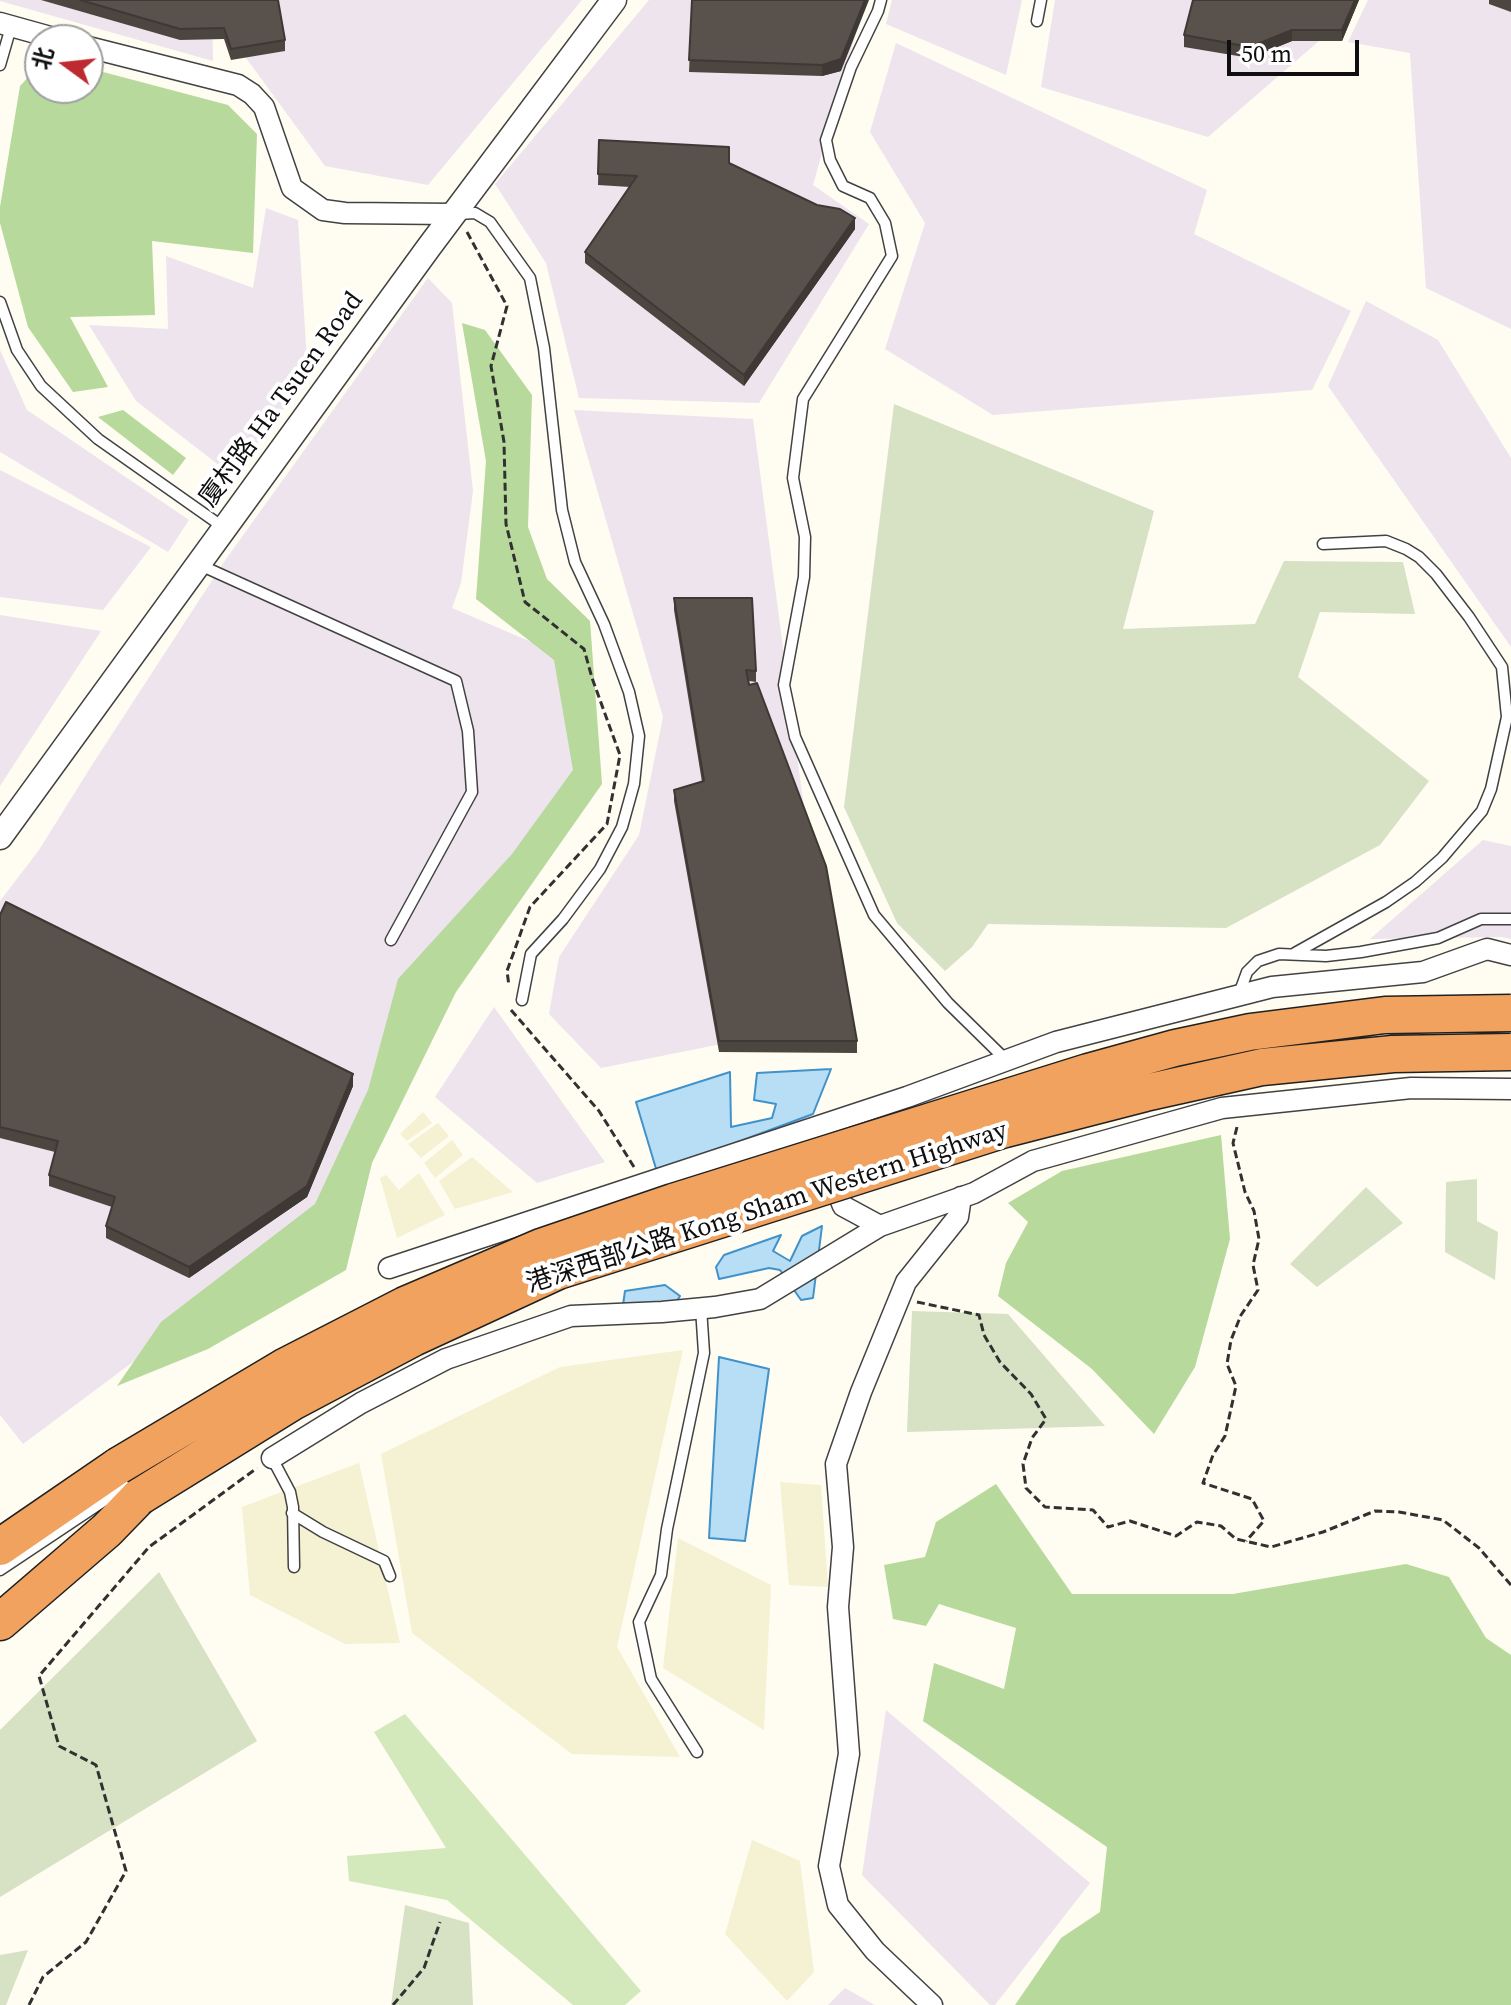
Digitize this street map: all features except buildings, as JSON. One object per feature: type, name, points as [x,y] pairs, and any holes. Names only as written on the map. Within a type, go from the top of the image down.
[{"type":"highway","name":"港深西部公路 Kong Sham Western Highway","points":[[0,1547],[118,1466],[286,1366],[405,1305],[541,1247],[673,1202],[1088,1072],[1175,1048],[1250,1032],[1385,1015],[1511,1013]]},
{"type":"highway","name":"港深西部公路 Kong Sham Western Highway","points":[[0,1589],[139,1497],[307,1394],[413,1338],[558,1271],[1005,1129],[1145,1093],[1262,1067],[1393,1054],[1511,1052]]},
{"type":"highway","points":[[0,1532],[118,1466]]},
{"type":"highway","points":[[0,1622],[107,1530],[139,1497]]},
{"type":"street","name":"廈村路 Ha Tsuen Road","points":[[0,837],[223,527],[614,0]]},
{"type":"street","points":[[104,51],[238,85],[252,94],[264,107],[292,188],[323,210],[453,214]]},
{"type":"street","points":[[389,1268],[907,1097],[1056,1042],[1272,987],[1423,972],[1487,949],[1511,955]]},
{"type":"street","points":[[272,1458],[361,1403],[446,1359],[543,1325],[571,1316],[701,1308],[760,1299],[880,1226],[961,1197],[1033,1161],[1222,1108],[1411,1088],[1511,1089]]},
{"type":"street","points":[[824,1124],[826,1162],[843,1206],[880,1226]]},
{"type":"street","points":[[932,2005],[875,1951],[838,1905],[829,1866],[849,1754],[838,1607],[843,1547],[836,1464],[861,1392],[906,1282],[958,1217],[961,1197]]},
{"type":"lane","points":[[881,0],[851,67],[826,140],[830,160],[843,186],[870,198],[885,223],[892,256],[803,399],[793,478],[805,537],[804,577],[784,685],[795,737],[874,915],[948,1003],[1005,1059]]},
{"type":"lane","points":[[1037,21],[1041,0]]},
{"type":"lane","points":[[0,65],[6,25]]},
{"type":"lane","points":[[453,214],[475,213],[490,222],[530,278],[544,348],[562,510],[575,562],[604,624],[629,692],[639,736],[634,784],[622,827],[600,869],[563,919],[531,954],[522,1000]]},
{"type":"lane","points":[[0,302],[17,350],[41,386],[98,439],[223,527]]},
{"type":"lane","points":[[1295,953],[1386,902],[1442,858],[1482,811],[1491,789],[1507,717],[1502,667],[1469,617],[1419,557],[1386,541],[1323,544]]},
{"type":"lane","points":[[197,564],[456,681],[468,731],[472,792],[391,940]]},
{"type":"lane","points":[[1238,996],[1247,972],[1258,961],[1279,954],[1326,956],[1361,952],[1438,938],[1481,919],[1511,919]]},
{"type":"lane","points":[[491,1282],[546,1256],[826,1162]]},
{"type":"lane","points":[[697,1752],[651,1679],[639,1622],[661,1575],[667,1529],[704,1353],[701,1308]]},
{"type":"lane","points":[[0,1570],[185,1446]]},
{"type":"lane","points":[[272,1458],[290,1492],[294,1567]]},
{"type":"lane","points":[[292,1513],[323,1532],[384,1561],[390,1576]]},
{"type":"path","points":[[453,214],[463,225],[507,306],[491,366],[504,442],[506,524],[525,602],[584,649],[620,755],[607,824],[530,907],[507,971],[512,1011],[599,1111],[645,1184]]},
{"type":"path","points":[[1243,1106],[1233,1143],[1245,1192],[1254,1211],[1259,1239],[1253,1265],[1258,1290],[1241,1315],[1231,1340],[1227,1364],[1236,1386],[1225,1436],[1213,1455],[1203,1483],[1252,1499],[1264,1521],[1246,1541]]},
{"type":"path","points":[[899,1298],[979,1315],[984,1335],[1000,1362],[1031,1394],[1046,1419],[1032,1438],[1023,1464],[1026,1488],[1045,1507],[1093,1510],[1108,1527],[1130,1521],[1176,1536],[1197,1522],[1221,1526],[1236,1539],[1271,1547],[1323,1532],[1375,1511],[1399,1512],[1443,1520],[1479,1548],[1511,1585]]},
{"type":"path","points":[[29,2005],[43,1977],[86,1942],[126,1871],[96,1765],[59,1746],[39,1676],[149,1547],[272,1458]]},
{"type":"path","points":[[393,2005],[424,1968],[440,1922]]},
{"type":"shaded area","points":[[212,0],[213,61],[104,30],[104,24],[82,24],[0,1]]},
{"type":"shaded area","points":[[229,0],[582,0],[428,185],[325,166],[230,36]]},
{"type":"shaded area","points":[[649,0],[865,0],[813,185],[869,224],[759,403],[579,398],[546,263],[495,184]]},
{"type":"shaded area","points":[[892,0],[1022,0],[1006,75],[886,24]]},
{"type":"shaded area","points":[[1055,0],[1331,0],[1319,41],[1208,137],[1041,87]]},
{"type":"shaded area","points":[[1368,0],[1511,0],[1511,329],[1426,288],[1410,53],[1348,42]]},
{"type":"shaded area","points":[[896,43],[1207,190],[1194,234],[1351,311],[1312,390],[993,415],[885,349],[925,223],[870,132]]},
{"type":"shaded area","points":[[266,208],[298,220],[308,376],[233,476],[136,401],[89,325],[168,329],[166,256],[253,288]]},
{"type":"shaded area","points":[[428,278],[452,303],[473,491],[461,583],[452,608],[571,659],[582,790],[461,969],[318,1224],[23,1444],[0,1415],[0,901],[39,850],[226,559]]},
{"type":"shaded area","points":[[1366,301],[1438,340],[1511,458],[1511,647],[1328,386]]},
{"type":"shaded area","points":[[0,350],[27,410],[189,520],[168,552],[0,452]]},
{"type":"shaded area","points":[[574,410],[753,419],[832,1022],[601,1068],[549,1014],[559,957],[639,835],[663,717]]},
{"type":"shaded area","points":[[0,470],[151,547],[103,610],[0,597]]},
{"type":"shaded area","points":[[0,615],[101,631],[0,786]]},
{"type":"shaded area","points":[[1483,840],[1511,846],[1511,939],[1370,939]]},
{"type":"shaded area","points":[[494,1007],[605,1162],[537,1183],[435,1097]]},
{"type":"shaded area","points":[[423,1112],[432,1123],[407,1141],[400,1134]]},
{"type":"shaded area","points":[[438,1123],[449,1136],[421,1158],[408,1144]]},
{"type":"shaded area","points":[[452,1140],[463,1155],[435,1178],[424,1163]]},
{"type":"shaded area","points":[[472,1157],[513,1192],[455,1209],[439,1181]]},
{"type":"shaded area","points":[[419,1173],[445,1215],[397,1238],[380,1178],[386,1175],[399,1190]]},
{"type":"shaded area","points":[[683,1350],[617,1647],[680,1757],[572,1754],[412,1633],[381,1454],[560,1367]]},
{"type":"shaded area","points":[[359,1463],[400,1643],[345,1644],[250,1595],[242,1507]]},
{"type":"shaded area","points":[[780,1482],[821,1485],[828,1587],[789,1585]]},
{"type":"shaded area","points":[[678,1538],[771,1585],[764,1730],[663,1668]]},
{"type":"shaded area","points":[[886,1710],[1090,1883],[995,2005],[990,2005],[862,1875]]},
{"type":"shaded area","points":[[752,1840],[800,1861],[814,1972],[787,2001],[725,1934]]},
{"type":"shaded area","points":[[845,1988],[875,2005],[828,2005]]},
{"type":"green space","points":[[104,72],[228,105],[257,134],[253,253],[152,241],[155,315],[70,317],[108,387],[73,392],[28,327],[0,223],[20,86],[24,82],[24,104],[104,104]]},
{"type":"green space","points":[[462,323],[485,330],[532,395],[528,527],[547,579],[590,621],[602,784],[456,992],[372,1163],[346,1270],[208,1349],[117,1386],[161,1322],[315,1204],[368,1090],[398,979],[512,854],[573,770],[554,660],[476,599],[486,461]]},
{"type":"green space","points":[[894,404],[1154,511],[1123,629],[1255,624],[1284,561],[1403,562],[1415,614],[1320,612],[1298,677],[1429,781],[1380,845],[1226,928],[988,924],[972,947],[945,971],[897,923],[844,807]]},
{"type":"green space","points":[[123,410],[186,458],[173,475],[98,417]]},
{"type":"green space","points":[[1221,1135],[1230,1239],[1195,1367],[1154,1434],[1092,1369],[998,1296],[1006,1263],[1028,1222],[1008,1203],[1062,1171]]},
{"type":"green space","points":[[1477,1179],[1477,1221],[1498,1232],[1495,1280],[1445,1252],[1446,1182]]},
{"type":"green space","points":[[1366,1187],[1403,1223],[1317,1287],[1290,1264]]},
{"type":"green space","points":[[912,1311],[1008,1314],[1105,1426],[907,1432]]},
{"type":"green space","points":[[996,1484],[1072,1594],[1233,1594],[1406,1564],[1449,1577],[1486,1638],[1511,1655],[1511,2005],[1015,2005],[1061,1938],[1100,1912],[1107,1847],[923,1721],[934,1663],[1004,1689],[1016,1628],[939,1604],[926,1626],[893,1619],[884,1565],[925,1557],[936,1522]]},
{"type":"green space","points":[[159,1572],[257,1741],[0,1897],[0,1730]]},
{"type":"green space","points":[[405,1714],[641,1991],[625,2005],[573,2005],[447,1900],[349,1881],[347,1856],[446,1848],[374,1732]]},
{"type":"green space","points":[[405,1905],[469,1923],[473,2005],[391,2005]]},
{"type":"green space","points":[[28,1950],[6,2005],[0,2005],[0,1955]]},
{"type":"water","points":[[831,1069],[813,1114],[657,1172],[636,1102],[730,1072],[731,1127],[772,1118],[776,1104],[754,1100],[757,1073]]},
{"type":"water","points":[[822,1226],[813,1298],[801,1300],[780,1270],[769,1268],[719,1279],[716,1267],[724,1255],[781,1235],[773,1251],[790,1261],[802,1236]]},
{"type":"water","points":[[665,1285],[680,1296],[667,1317],[623,1305],[625,1291]]},
{"type":"water","points":[[719,1357],[769,1369],[745,1541],[709,1538]]}]
